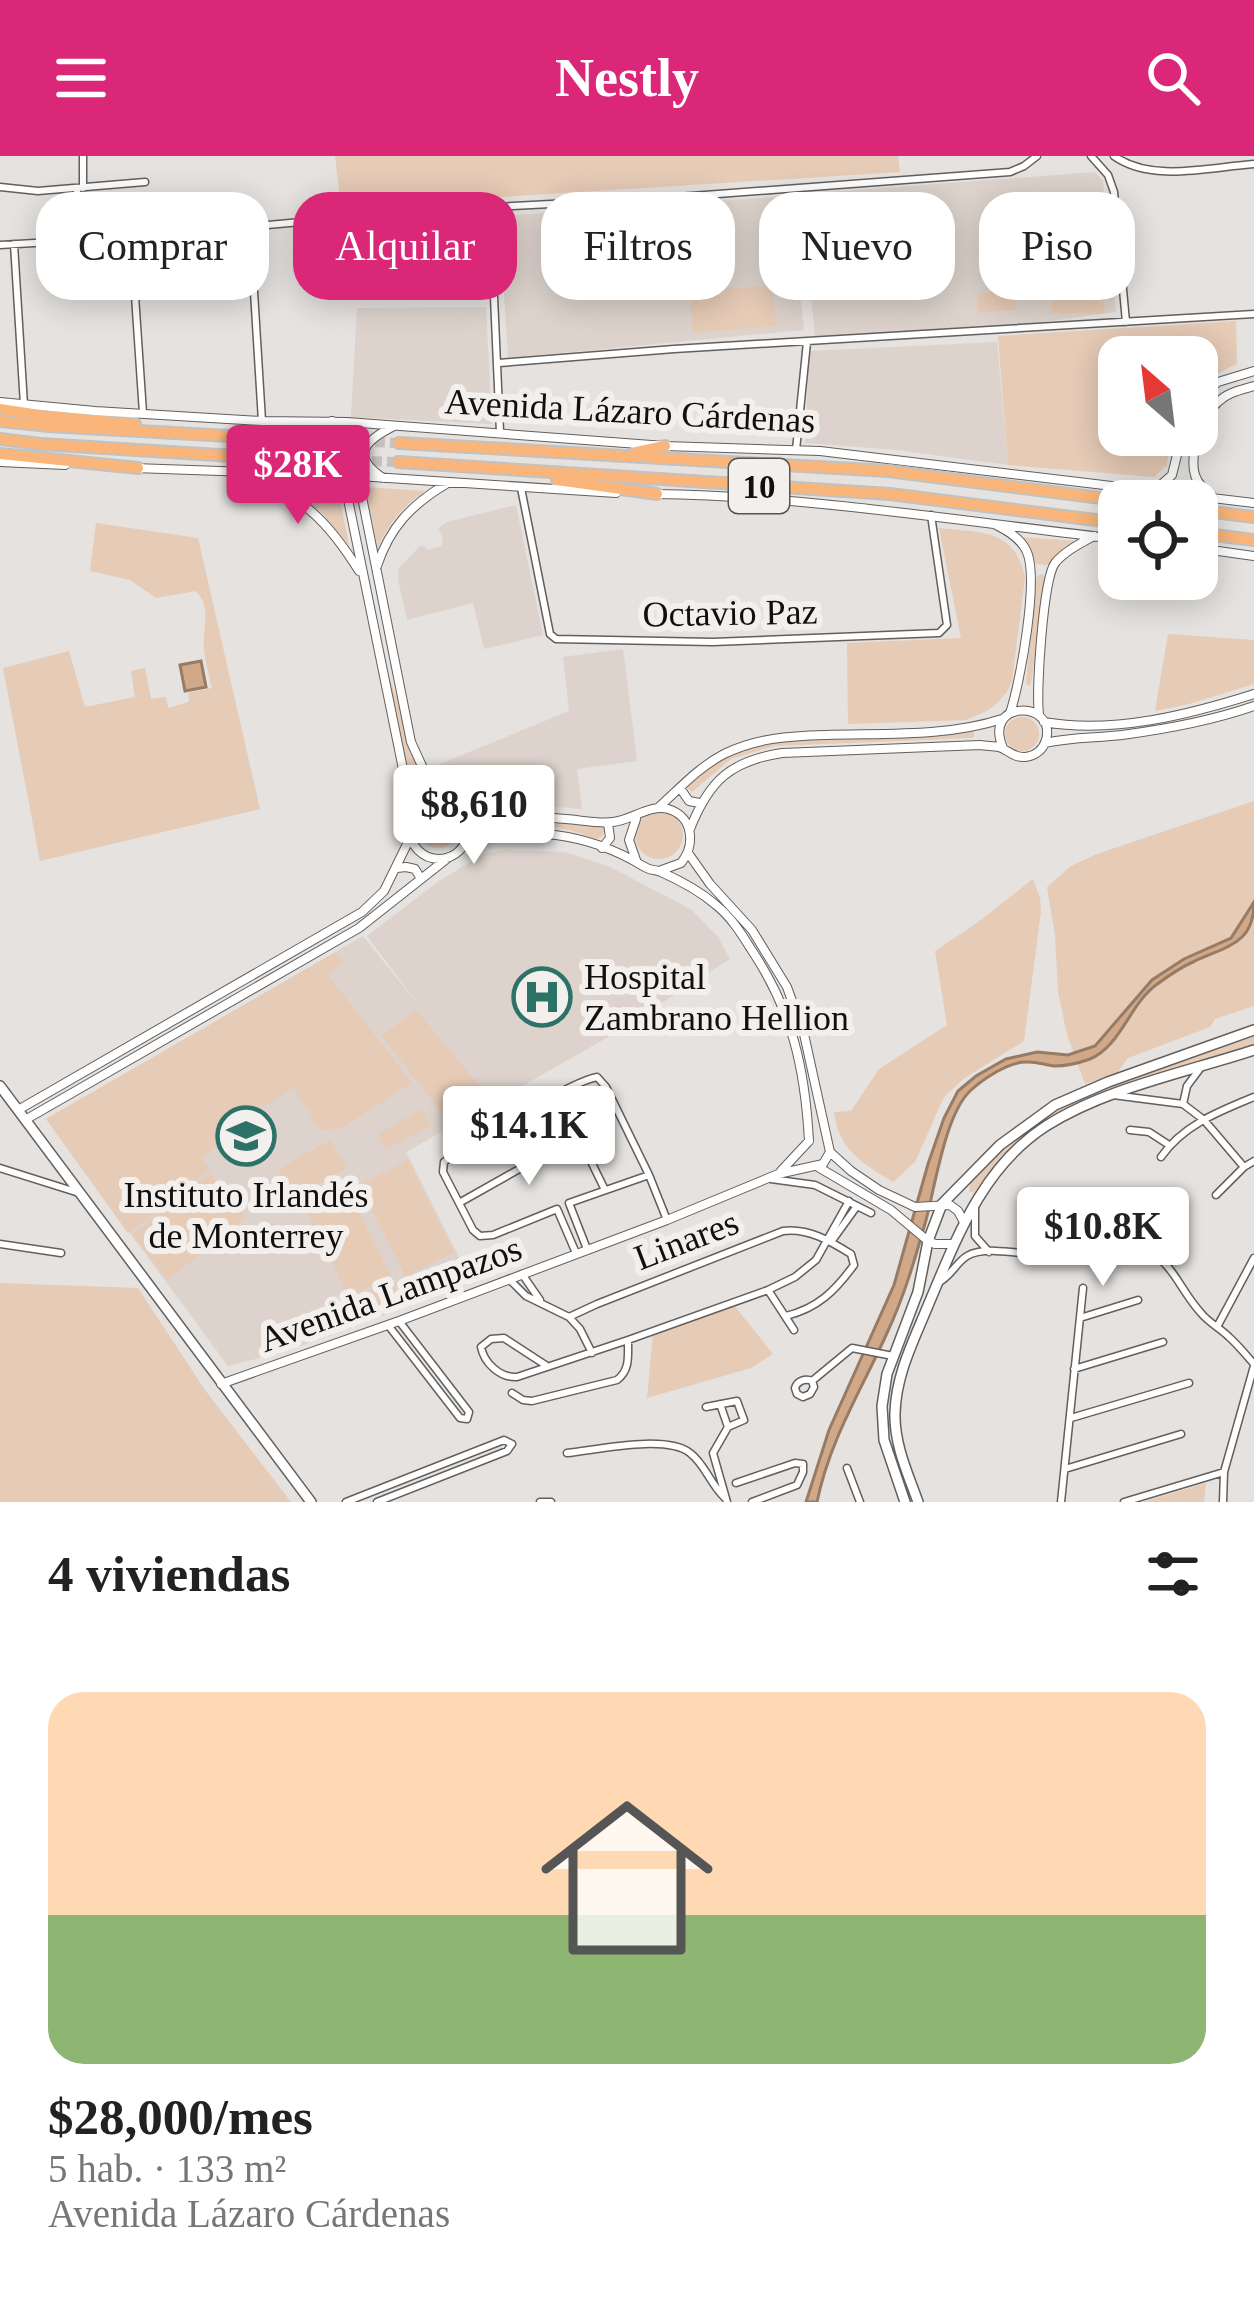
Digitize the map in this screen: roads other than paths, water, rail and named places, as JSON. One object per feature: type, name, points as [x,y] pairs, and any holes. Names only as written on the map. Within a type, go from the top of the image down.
[{"type":"highway","points":[[0,406],[252,438]]},
{"type":"highway","points":[[0,421],[285,439]]},
{"type":"highway","name":"Avenida Lázaro Cárdenas","points":[[399,443],[888,471],[1098,498]]},
{"type":"highway","points":[[0,451],[40,444],[281,459]]},
{"type":"highway","points":[[585,454],[665,446]]},
{"type":"highway","points":[[0,451],[138,468]]},
{"type":"highway","points":[[65,461],[142,460],[166,452]]},
{"type":"highway","name":"Avenida Lázaro Cárdenas","points":[[398,462],[890,494],[1098,520]]},
{"type":"highway","points":[[543,473],[567,482],[657,494]]},
{"type":"highway","points":[[1218,513],[1254,517]]},
{"type":"highway","points":[[1218,536],[1254,540]]},
{"type":"main road","points":[[905,1502],[884,1440],[884,1387],[942,1204],[1020,1128],[1055,1105],[1254,1030]]},
{"type":"main road","points":[[918,1502],[898,1444],[899,1378],[964,1222],[1002,1164],[1035,1134],[1085,1105],[1254,1050]]},
{"type":"main road","points":[[0,1086],[311,1502]]},
{"type":"main road","points":[[960,1183],[976,1200]]},
{"type":"main road","points":[[925,1265],[944,1270]]},
{"type":"street","points":[[80,192],[83,156]]},
{"type":"street","points":[[517,206],[1010,172],[1037,156]]},
{"type":"street","points":[[1091,156],[1114,192],[1126,317]]},
{"type":"street","points":[[1114,156],[1150,170],[1254,164]]},
{"type":"street","points":[[0,187],[38,191],[145,182]]},
{"type":"street","points":[[0,245],[36,243]]},
{"type":"street","points":[[14,244],[24,405]]},
{"type":"street","points":[[135,300],[143,413]]},
{"type":"street","points":[[255,300],[262,421],[311,430],[324,448],[311,469],[293,474]]},
{"type":"street","points":[[495,300],[500,433]]},
{"type":"street","points":[[499,363],[1126,317],[1254,314]]},
{"type":"street","points":[[796,450],[807,342]]},
{"type":"street","points":[[1218,382],[1254,371]]},
{"type":"street","points":[[1198,480],[1198,438],[1208,412],[1226,395],[1254,386]]},
{"type":"street","name":"Avenida Lázaro Cárdenas","points":[[0,406],[352,422],[665,446],[869,455],[1098,484]]},
{"type":"street","points":[[21,1115],[344,924],[374,902],[397,868],[411,836],[411,822],[332,421]]},
{"type":"street","points":[[352,422],[354,459],[411,742],[444,801],[460,810],[608,823],[659,808],[676,812],[690,829]]},
{"type":"street","points":[[383,478],[368,466],[365,448],[395,425]]},
{"type":"street","points":[[0,451],[138,468],[711,495],[1098,536]]},
{"type":"street","points":[[1168,480],[1177,456]]},
{"type":"street","points":[[1174,470],[1184,476],[1194,474]]},
{"type":"street","points":[[238,471],[274,486],[320,517],[363,576]]},
{"type":"street","points":[[376,567],[397,523],[448,482]]},
{"type":"street","name":"Octavio Paz","points":[[521,488],[549,630],[556,638],[735,642],[939,633],[947,625],[931,515]]},
{"type":"street","name":"Avenida Lázaro Cárdenas","points":[[1218,499],[1254,503]]},
{"type":"street","points":[[990,522],[1024,546],[1033,573],[1018,689],[999,728],[1003,748],[1010,755],[1030,757],[1045,743],[1047,732],[1037,691],[1050,572],[1059,559],[1095,536]]},
{"type":"street","points":[[1218,551],[1254,556]]},
{"type":"street","points":[[1033,573],[1041,568],[1050,572]]},
{"type":"street","points":[[1018,689],[1037,691]]},
{"type":"street","points":[[659,808],[700,769],[725,754],[771,739],[978,727],[1020,710],[1076,726],[1152,719],[1254,694]]},
{"type":"street","points":[[1045,743],[1160,729],[1254,706]]},
{"type":"street","points":[[978,727],[980,745]]},
{"type":"street","points":[[815,1166],[827,1161],[829,1148],[804,1034],[787,987],[752,930],[688,853],[690,829],[700,803],[725,773],[772,754],[1003,748]]},
{"type":"street","points":[[680,788],[689,801],[700,803]]},
{"type":"street","points":[[411,822],[425,805],[444,801]]},
{"type":"street","points":[[460,810],[467,826],[465,844]]},
{"type":"street","points":[[21,1115],[359,928],[487,828],[491,812]]},
{"type":"street","points":[[635,860],[630,833],[637,817]]},
{"type":"street","points":[[602,848],[610,838],[608,823]]},
{"type":"street","points":[[487,828],[550,833],[602,848],[659,871],[720,908],[755,954],[780,998],[799,1057],[804,1157],[891,1210],[928,1241],[954,1244]]},
{"type":"street","points":[[411,836],[428,856],[449,857]]},
{"type":"street","points":[[659,871],[676,866],[688,853]]},
{"type":"street","points":[[397,868],[415,869],[421,879]]},
{"type":"street","points":[[688,887],[701,874]]},
{"type":"street","points":[[1184,1104],[1187,1086],[1200,1068]]},
{"type":"street","points":[[576,1253],[557,1209],[484,1237],[473,1229],[459,1203],[443,1172],[444,1162],[558,1094],[590,1078],[601,1079],[667,1220]]},
{"type":"street","points":[[558,1094],[604,1190]]},
{"type":"street","points":[[1113,1095],[1184,1104],[1244,1167]]},
{"type":"street","points":[[1161,1156],[1184,1132],[1254,1097]]},
{"type":"street","points":[[1130,1130],[1149,1132],[1169,1145]]},
{"type":"street","points":[[459,1203],[578,1136]]},
{"type":"street","points":[[807,1145],[815,1139],[859,1178],[898,1201],[955,1208],[964,1222]]},
{"type":"street","name":"Avenida Lampazos","points":[[773,1176],[807,1145]]},
{"type":"street","points":[[1216,1195],[1254,1161]]},
{"type":"street","name":"Avenida Lampazos","points":[[221,1384],[399,1321],[773,1176],[815,1166]]},
{"type":"street","points":[[0,1168],[80,1193]]},
{"type":"street","points":[[587,1250],[569,1203],[649,1175]]},
{"type":"street","points":[[773,1176],[815,1185],[871,1213]]},
{"type":"street","points":[[976,1200],[975,1236],[989,1252]]},
{"type":"street","points":[[547,1366],[504,1338],[481,1347],[486,1360],[507,1377],[518,1377],[769,1290],[808,1269],[853,1204]]},
{"type":"street","name":"Linares","points":[[569,1317],[783,1231],[797,1230],[827,1243]]},
{"type":"street","points":[[786,1316],[823,1300],[854,1265],[851,1254],[827,1243]]},
{"type":"street","points":[[0,1244],[61,1253]]},
{"type":"street","points":[[938,1282],[968,1256],[989,1252],[1068,1257],[1102,1246],[1122,1246],[1147,1250],[1162,1259],[1202,1315],[1254,1365],[1224,1472],[1223,1502]]},
{"type":"street","points":[[1217,1327],[1253,1258]]},
{"type":"street","points":[[521,1274],[542,1303]]},
{"type":"street","points":[[508,1279],[526,1296],[569,1317],[592,1352]]},
{"type":"street","points":[[1061,1502],[1083,1288]]},
{"type":"street","points":[[769,1290],[794,1330]]},
{"type":"street","points":[[1080,1318],[1138,1300]]},
{"type":"street","points":[[388,1325],[460,1418],[467,1419],[469,1412],[399,1321]]},
{"type":"street","points":[[512,1393],[532,1401],[616,1380],[628,1364],[628,1340]]},
{"type":"street","points":[[1074,1369],[1163,1342]]},
{"type":"street","points":[[812,1381],[848,1350],[893,1356]]},
{"type":"street","points":[[429,1378],[438,1372]]},
{"type":"street","points":[[1070,1419],[1189,1383]]},
{"type":"street","points":[[706,1407],[736,1400],[744,1417],[728,1427],[713,1454],[726,1500]]},
{"type":"street","points":[[720,1404],[728,1427]]},
{"type":"street","points":[[1065,1469],[1181,1434]]},
{"type":"street","points":[[346,1502],[504,1440],[512,1444],[507,1451],[377,1502]]},
{"type":"street","points":[[567,1453],[674,1445],[698,1460],[726,1500]]},
{"type":"street","points":[[736,1483],[795,1463],[804,1465],[797,1485],[752,1502]]},
{"type":"street","points":[[847,1468],[860,1502]]},
{"type":"street","points":[[1124,1502],[1224,1472]]},
{"type":"street","points":[[419,1474],[423,1484]]},
{"type":"street","points":[[540,1502],[551,1502]]},
{"type":"tunnel","points":[[285,439],[399,443]]},
{"type":"tunnel","points":[[282,459],[398,462]]},
{"type":"place","name":"Hospital Zambrano Hellion","points":[[542,997]]},
{"type":"place","name":"Instituto Irlandés de Monterrey","points":[[246,1136]]}]
